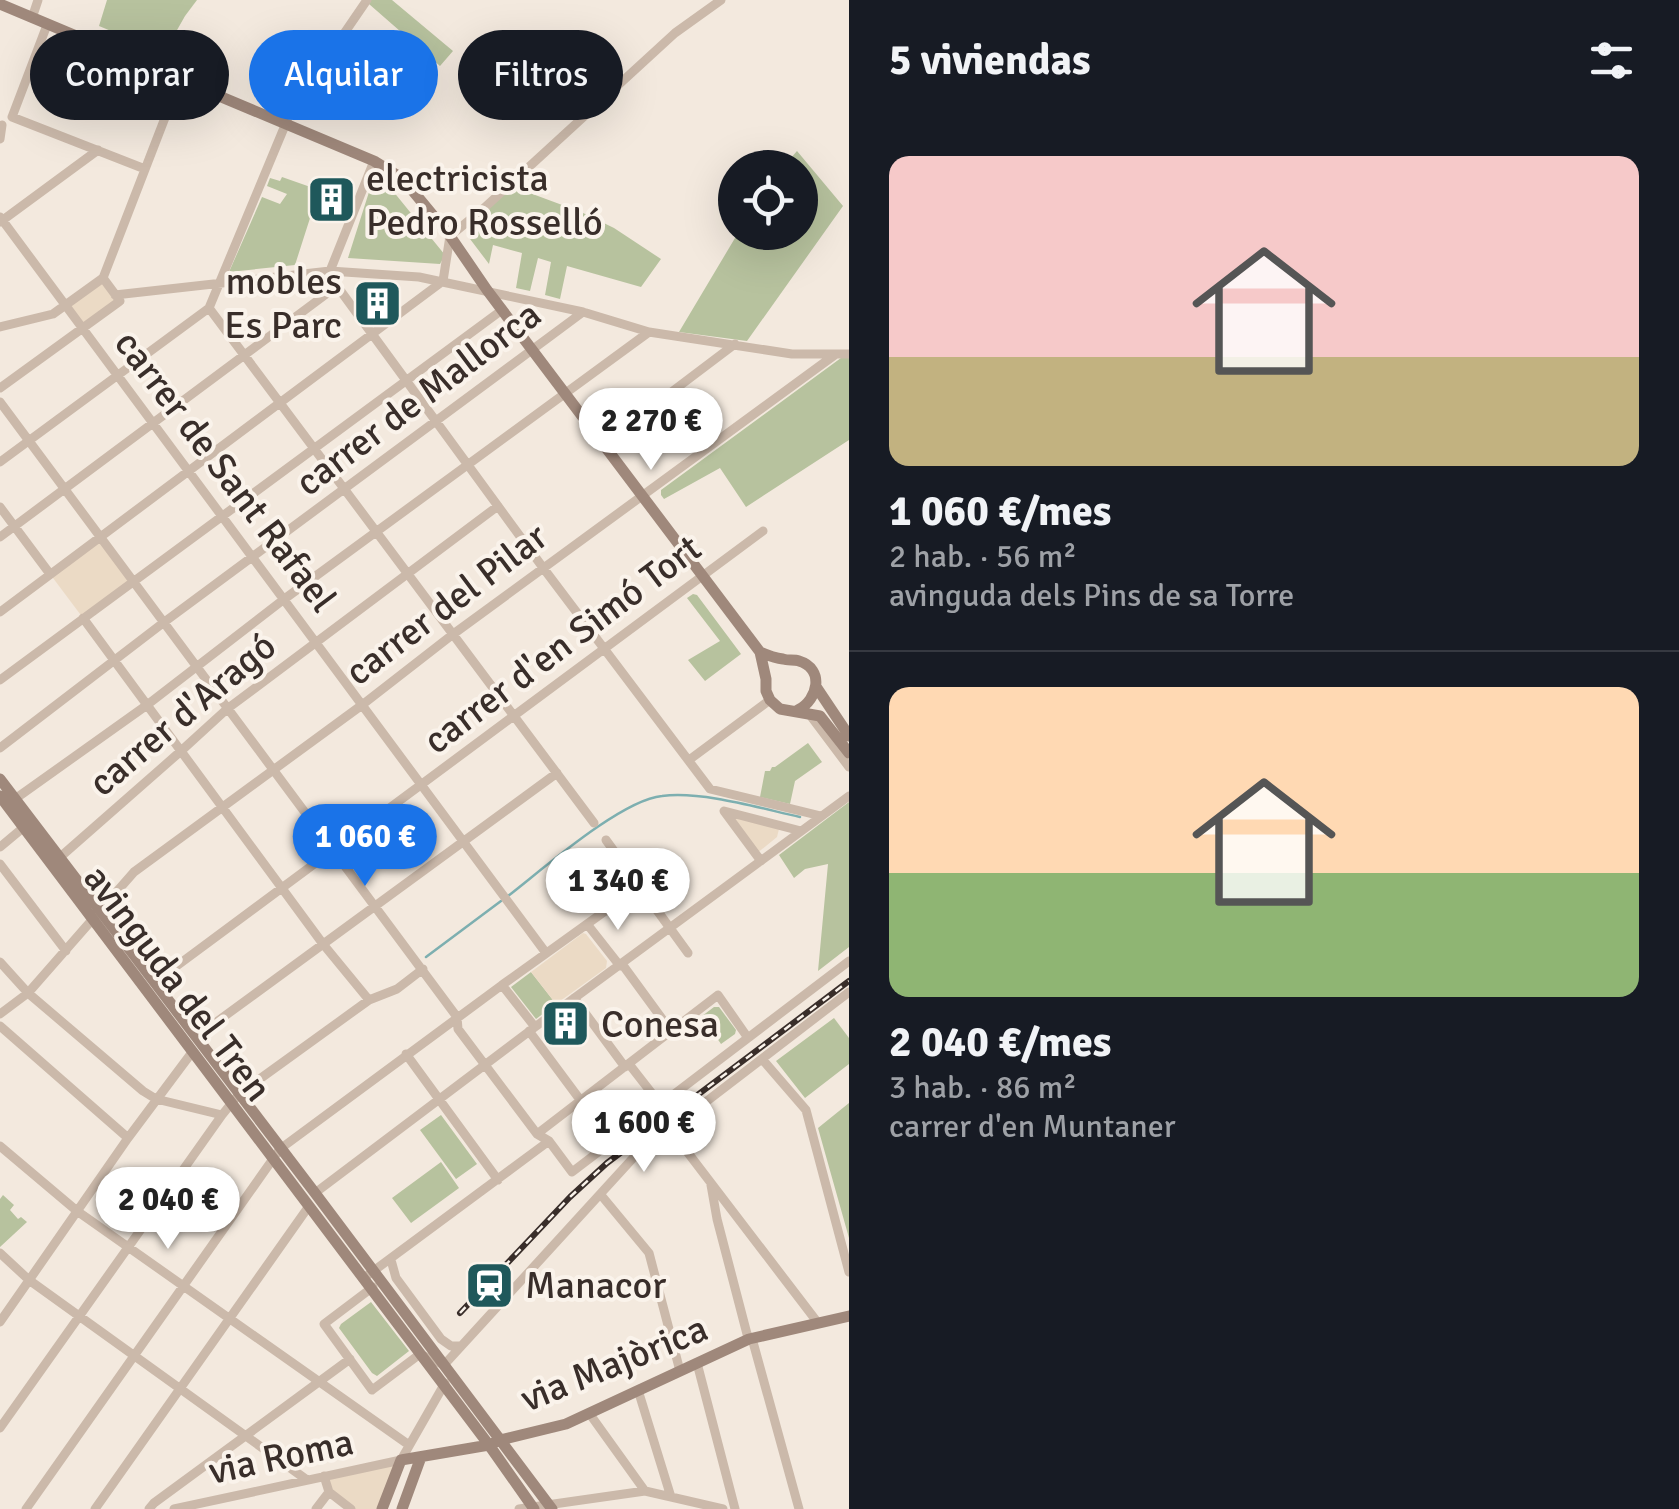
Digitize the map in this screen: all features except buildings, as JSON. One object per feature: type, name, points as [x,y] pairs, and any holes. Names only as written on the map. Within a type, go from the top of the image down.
[{"type":"main road","points":[[0,4],[62,30]]},
{"type":"main road","points":[[229,100],[374,161],[403,179],[450,236],[760,652],[770,700],[780,709],[820,716],[849,753]]},
{"type":"main road","points":[[760,652],[798,661],[814,674],[814,698],[803,711]]},
{"type":"main road","points":[[766,679],[772,668],[786,660]]},
{"type":"main road","points":[[816,688],[849,736]]},
{"type":"main road","name":"avinguda del Tren","points":[[0,779],[192,1052],[235,1099]]},
{"type":"main road","name":"avinguda del Tren","points":[[0,796],[56,861]]},
{"type":"main road","name":"avinguda del Tren","points":[[97,915],[155,982],[309,1206],[372,1280]]},
{"type":"main road","name":"avinguda del Tren","points":[[276,1154],[316,1192],[420,1354],[446,1375]]},
{"type":"main road","points":[[372,1280],[494,1442],[534,1508]]},
{"type":"main road","name":"via Majòrica","points":[[401,1460],[566,1424],[750,1339],[849,1316]]},
{"type":"main road","points":[[494,1442],[550,1507]]},
{"type":"main road","points":[[402,1509],[421,1457]]},
{"type":"main road","points":[[382,1509],[401,1460]]},
{"type":"street","points":[[32,18],[38,0]]},
{"type":"street","points":[[0,462],[209,308],[291,111],[367,0]]},
{"type":"street","points":[[0,612],[443,281],[450,236],[675,33],[721,0]]},
{"type":"street","points":[[0,139],[1,125],[12,117],[47,24]]},
{"type":"street","points":[[12,117],[145,168]]},
{"type":"street","points":[[0,327],[53,314],[102,278],[164,120]]},
{"type":"street","points":[[1,220],[98,150]]},
{"type":"street","points":[[374,161],[330,271],[337,286],[710,788],[821,816]]},
{"type":"street","name":"carrer de Sant Rafael","points":[[1,220],[546,953]]},
{"type":"street","points":[[115,294],[330,271],[419,277],[583,312],[649,332],[792,354],[849,354]]},
{"type":"street","points":[[0,388],[120,301],[102,278]]},
{"type":"street","points":[[0,537],[337,286]]},
{"type":"street","points":[[209,308],[594,823]]},
{"type":"street","points":[[0,680],[502,310]]},
{"type":"street","name":"carrer de Mallorca","points":[[0,748],[583,312]]},
{"type":"street","points":[[15,799],[649,332]]},
{"type":"street","points":[[604,443],[735,344]]},
{"type":"street","name":"carrer del Pilar","points":[[0,1014],[28,993],[134,872],[836,354]]},
{"type":"street","points":[[0,402],[423,969],[457,1017],[458,1029],[572,1172],[849,961]]},
{"type":"street","name":"carrer d'Aragó","points":[[56,861],[227,709],[498,506]]},
{"type":"street","points":[[0,507],[50,574]]},
{"type":"street","name":"carrer d'en Simó Tort","points":[[155,982],[763,532]]},
{"type":"street","points":[[82,618],[323,944],[370,1000]]},
{"type":"street","points":[[689,760],[770,700]]},
{"type":"street","points":[[803,711],[849,767]]},
{"type":"street","points":[[196,1037],[557,773]]},
{"type":"street","points":[[316,1192],[849,796]]},
{"type":"street","points":[[761,861],[724,811],[802,831]]},
{"type":"street","points":[[0,847],[24,827]]},
{"type":"street","points":[[606,840],[688,953]]},
{"type":"street","points":[[0,864],[66,950]]},
{"type":"street","points":[[26,1509],[276,1154],[406,1054],[640,886]]},
{"type":"street","points":[[586,924],[671,1031]]},
{"type":"street","points":[[0,962],[28,993],[156,1099],[222,1114]]},
{"type":"street","points":[[0,1428],[235,1099],[370,1000],[397,988],[423,969]]},
{"type":"street","points":[[502,985],[581,1100]]},
{"type":"street","points":[[401,1460],[460,1346],[634,1157],[849,992]]},
{"type":"street","points":[[538,1134],[718,995],[748,1038]]},
{"type":"street","points":[[574,998],[661,1105]]},
{"type":"street","points":[[0,1026],[128,1138]]},
{"type":"street","points":[[0,1322],[192,1052]]},
{"type":"street","points":[[406,1054],[498,1180]]},
{"type":"street","points":[[762,1059],[806,1110],[849,1272]]},
{"type":"street","points":[[669,1128],[818,1323]]},
{"type":"street","points":[[446,1375],[420,1354],[372,1390],[324,1324],[390,1260],[549,1141]]},
{"type":"street","points":[[0,1146],[77,1211],[409,1445]]},
{"type":"street","points":[[711,1185],[717,1219],[799,1509]]},
{"type":"street","points":[[600,1195],[649,1253],[680,1371]]},
{"type":"street","points":[[95,1509],[309,1206]]},
{"type":"street","points":[[0,1252],[29,1280],[307,1480]]},
{"type":"street","points":[[390,1260],[396,1278],[441,1339],[451,1346],[460,1346]]},
{"type":"street","points":[[148,1509],[350,1359]]},
{"type":"street","points":[[698,1363],[735,1509]]},
{"type":"street","points":[[638,1390],[671,1497]]},
{"type":"street","points":[[589,1413],[645,1491]]},
{"type":"street","name":"via Roma","points":[[174,1509],[401,1460]]},
{"type":"street","points":[[324,1476],[329,1492],[350,1509]]},
{"type":"street","points":[[519,1509],[645,1491],[671,1497],[681,1504],[723,1509]]},
{"type":"street","points":[[316,1509],[329,1492]]},
{"type":"street","points":[[238,1497],[239,1509]]},
{"type":"green space","points":[[107,0],[197,0],[177,30],[109,30],[99,26]]},
{"type":"green space","points":[[371,0],[392,0],[428,30],[399,30],[369,4]]},
{"type":"green space","points":[[438,38],[453,51],[438,64]]},
{"type":"green space","points":[[818,176],[843,206],[818,241]]},
{"type":"green space","points":[[282,177],[319,190],[295,265],[229,272],[262,197],[280,204],[287,194],[267,186],[270,178],[280,181]]},
{"type":"green space","points":[[384,180],[445,255],[440,264],[348,258],[369,192]]},
{"type":"green space","points":[[511,186],[614,228],[661,259],[641,287],[567,266],[560,299],[545,295],[551,262],[538,258],[530,291],[516,288],[522,253],[493,245],[489,264],[467,235],[489,206]]},
{"type":"green space","points":[[728,250],[812,250],[747,341],[679,332]]},
{"type":"green space","points":[[849,355],[849,440],[746,507],[720,468],[664,499],[661,490]]},
{"type":"green space","points":[[693,594],[741,654],[705,681],[688,660],[720,641],[687,598]]},
{"type":"green space","points":[[808,743],[822,762],[795,781],[790,804],[760,797],[765,771]]},
{"type":"green space","points":[[849,802],[849,947],[818,971],[828,864],[805,869],[794,878],[779,855]]},
{"type":"green space","points":[[531,972],[556,1004],[536,1019],[511,987]]},
{"type":"green space","points":[[719,1007],[736,1030],[721,1044],[702,1016]]},
{"type":"green space","points":[[834,1018],[849,1038],[849,1064],[805,1098],[776,1061]]},
{"type":"green space","points":[[849,1103],[849,1238],[818,1128]]},
{"type":"green space","points":[[441,1115],[477,1164],[456,1179],[420,1130]]},
{"type":"green space","points":[[441,1162],[459,1188],[411,1223],[392,1198]]},
{"type":"green space","points":[[3,1195],[14,1205],[10,1210],[18,1219],[27,1222],[0,1247],[0,1199]]},
{"type":"green space","points":[[371,1302],[409,1351],[377,1376],[339,1328]]},
{"type":"shaded area","points":[[103,278],[120,301],[82,328],[65,305]]},
{"type":"shaded area","points":[[100,538],[133,581],[83,618],[50,574]]},
{"type":"shaded area","points":[[724,811],[779,829],[777,837],[756,854]]},
{"type":"shaded area","points":[[583,933],[607,961],[606,968],[556,1004],[531,972]]},
{"type":"shaded area","points":[[401,1460],[382,1509],[351,1509],[329,1492],[324,1476]]},
{"type":"waterway","points":[[508,896],[604,822],[645,800],[695,796],[800,817]]},
{"type":"waterway","points":[[426,957],[501,901]]},
{"type":"railway","points":[[460,1313],[607,1163],[849,981]]},
{"type":"place","name":"electricista Pedro Rosselló","points":[[331,200]]},
{"type":"place","name":"mobles Es Parc","points":[[377,303]]},
{"type":"place","name":"Conesa","points":[[566,1024]]},
{"type":"place","name":"Manacor","points":[[490,1285]]}]
